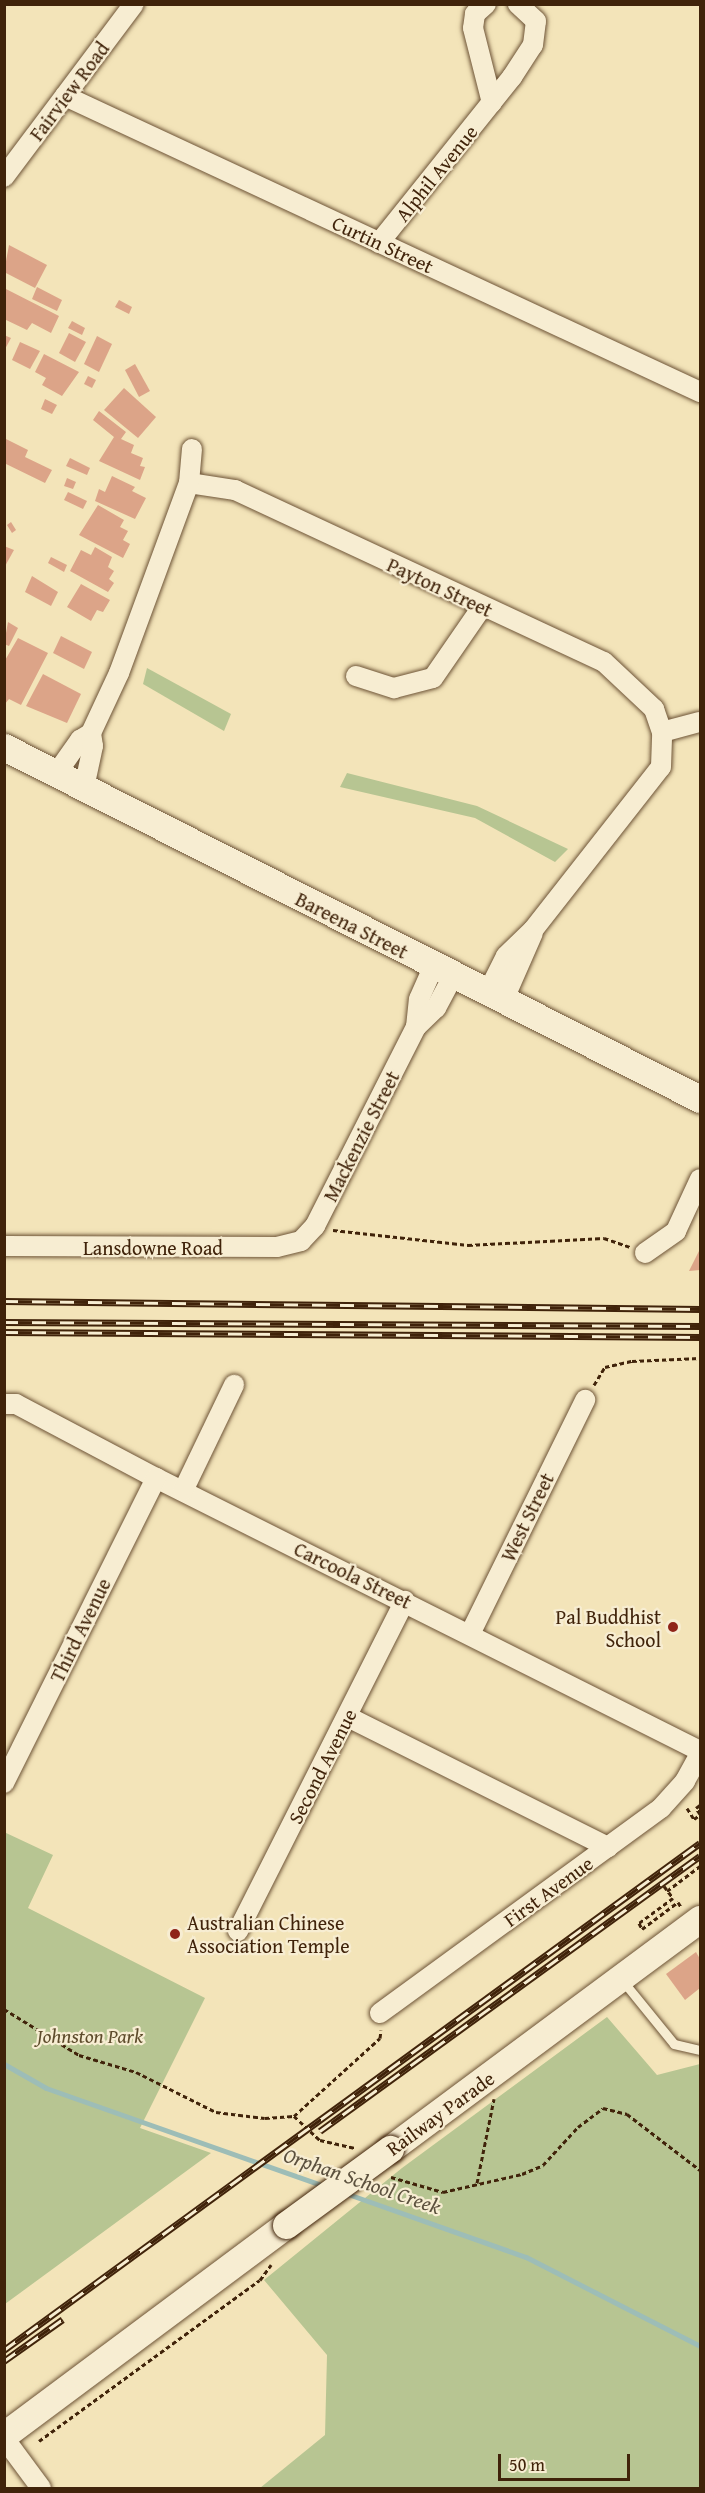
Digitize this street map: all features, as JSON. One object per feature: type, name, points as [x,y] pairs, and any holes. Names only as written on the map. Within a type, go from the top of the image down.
[{"type":"main road","name":"Bareena Street","points":[[4,747],[700,1099]]},
{"type":"main road","name":"Railway Parade","points":[[4,2436],[286,2225],[622,1980],[700,1919]]},
{"type":"street","name":"Fairview Road","points":[[4,177],[134,4]]},
{"type":"street","points":[[486,4],[475,14],[473,28],[492,103]]},
{"type":"street","name":"Alphil Avenue","points":[[380,243],[492,103],[533,45],[536,21],[518,4]]},
{"type":"street","name":"Curtin Street","points":[[65,96],[700,392]]},
{"type":"street","points":[[84,788],[93,746],[92,733],[119,673],[189,483],[192,449]]},
{"type":"street","name":"Payton Street","points":[[189,483],[235,489],[482,607],[604,662],[654,709],[662,732],[661,767],[533,930],[496,995]]},
{"type":"street","points":[[356,676],[394,687],[433,678],[482,607]]},
{"type":"street","points":[[662,732],[700,722]]},
{"type":"street","points":[[56,774],[80,740],[92,733]]},
{"type":"street","name":"Mackenzie Street","points":[[301,1241],[315,1226],[416,1027],[436,1008],[444,971]]},
{"type":"street","points":[[645,1253],[676,1231],[700,1179]]},
{"type":"street","name":"Lansdowne Road","points":[[4,1246],[277,1246],[301,1241]]},
{"type":"street","points":[[183,1491],[234,1384]]},
{"type":"street","name":"West Street","points":[[470,1634],[585,1400]]},
{"type":"street","name":"Carcoola Street","points":[[4,1404],[16,1404],[156,1478],[405,1601],[700,1752]]},
{"type":"street","name":"Third Avenue","points":[[4,1783],[156,1478]]},
{"type":"street","name":"Second Avenue","points":[[238,1931],[405,1601]]},
{"type":"street","points":[[348,1717],[608,1847]]},
{"type":"street","name":"First Avenue","points":[[381,2020],[669,1800],[700,1752]]},
{"type":"street","points":[[4,2436],[41,2488]]},
{"type":"lane","points":[[622,1980],[674,2044],[700,2050]]},
{"type":"path","points":[[315,1226],[468,1245],[604,1238],[645,1253]]},
{"type":"path","points":[[585,1400],[605,1366],[632,1361],[700,1358]]},
{"type":"path","points":[[689,1811],[694,1819],[700,1814],[696,1808],[700,1805]]},
{"type":"path","points":[[668,1891],[700,1866]]},
{"type":"path","points":[[664,1886],[673,1898],[639,1923],[642,1929],[678,1902]]},
{"type":"path","points":[[4,2009],[79,2055],[136,2072],[216,2112],[265,2118],[294,2116],[380,2038],[381,2020]]},
{"type":"path","points":[[493,2095],[495,2103],[477,2183],[522,2174],[543,2165],[597,2111],[612,2108],[627,2115],[700,2170]]},
{"type":"path","points":[[39,2442],[260,2280],[273,2262]]},
{"type":"green space","points":[[147,668],[231,714],[224,731],[143,684]]},
{"type":"green space","points":[[347,773],[477,806],[568,849],[555,862],[475,818],[340,787]]},
{"type":"green space","name":"Johnston Park","points":[[4,1832],[53,1855],[28,1908],[205,1998],[140,2128],[211,2153],[5,2304]]},
{"type":"green space","points":[[607,2017],[657,2075],[700,2064],[700,2488],[260,2488],[325,2435],[327,2355],[264,2280],[402,2168]]},
{"type":"building","points":[[9,245],[47,265],[35,288],[4,272]]},
{"type":"building","points":[[37,287],[62,300],[57,311],[32,299]]},
{"type":"building","points":[[4,288],[59,316],[51,333],[32,323],[27,330],[4,319]]},
{"type":"building","points":[[119,300],[132,307],[129,314],[115,307]]},
{"type":"building","points":[[72,321],[85,328],[82,335],[68,328]]},
{"type":"building","points":[[69,333],[86,342],[75,362],[59,353]]},
{"type":"building","points":[[4,335],[11,338],[4,351]]},
{"type":"building","points":[[97,336],[112,344],[99,372],[84,364]]},
{"type":"building","points":[[20,342],[40,351],[30,369],[12,360]]},
{"type":"building","points":[[44,354],[79,372],[62,396],[42,385],[46,378],[35,372]]},
{"type":"building","points":[[135,364],[150,391],[139,397],[125,370]]},
{"type":"building","points":[[88,376],[96,380],[92,388],[84,384]]},
{"type":"building","points":[[124,388],[156,417],[138,438],[104,410]]},
{"type":"building","points":[[45,399],[57,405],[52,414],[41,409]]},
{"type":"building","points":[[99,411],[126,432],[121,439],[134,445],[131,453],[143,458],[140,466],[145,467],[140,480],[99,461],[114,437],[93,420]]},
{"type":"building","points":[[4,438],[28,450],[25,457],[52,470],[45,483],[4,463]]},
{"type":"building","points":[[70,458],[90,468],[87,475],[66,466]]},
{"type":"building","points":[[112,476],[135,487],[132,491],[146,498],[135,519],[95,501],[99,489],[105,492]]},
{"type":"building","points":[[67,478],[76,482],[73,489],[64,486]]},
{"type":"building","points":[[68,492],[87,501],[83,509],[64,500]]},
{"type":"building","points":[[98,505],[124,520],[120,527],[128,531],[123,540],[130,544],[123,558],[79,535]]},
{"type":"building","points":[[11,522],[16,530],[12,533],[7,525]]},
{"type":"building","points":[[4,546],[14,550],[4,568]]},
{"type":"building","points":[[95,547],[112,557],[108,567],[114,571],[109,579],[114,583],[108,592],[70,571],[81,550],[91,555]]},
{"type":"building","points":[[51,557],[67,565],[64,572],[48,563]]},
{"type":"building","points":[[32,576],[58,592],[51,606],[25,592]]},
{"type":"building","points":[[81,584],[110,600],[103,612],[97,610],[91,621],[67,607]]},
{"type":"building","points":[[8,622],[18,628],[9,646],[4,644]]},
{"type":"building","points":[[61,636],[92,652],[84,669],[53,653]]},
{"type":"building","points":[[18,638],[48,653],[21,705],[9,699],[4,705],[4,662]]},
{"type":"building","points":[[43,674],[81,694],[67,723],[26,706]]},
{"type":"building","points":[[700,1249],[700,1270],[689,1271]]},
{"type":"building","points":[[696,1952],[700,1959],[700,1988],[685,2000],[666,1974]]},
{"type":"waterway","name":"Orphan School Creek","points":[[4,2064],[46,2088],[325,2186]]},
{"type":"waterway","name":"Orphan School Creek","points":[[345,2193],[526,2257],[700,2346]]},
{"type":"railway","points":[[4,1301],[700,1309]]},
{"type":"railway","points":[[4,1322],[700,1326]]},
{"type":"railway","points":[[4,1332],[700,1337]]},
{"type":"railway","points":[[4,2350],[700,1843]]},
{"type":"railway","points":[[320,2131],[700,1856]]},
{"type":"railway","points":[[4,2361],[63,2319]]},
{"type":"place","name":"Pal Buddhist School","points":[[673,1627]]},
{"type":"place","name":"Australian Chinese Association Temple","points":[[175,1934]]}]
